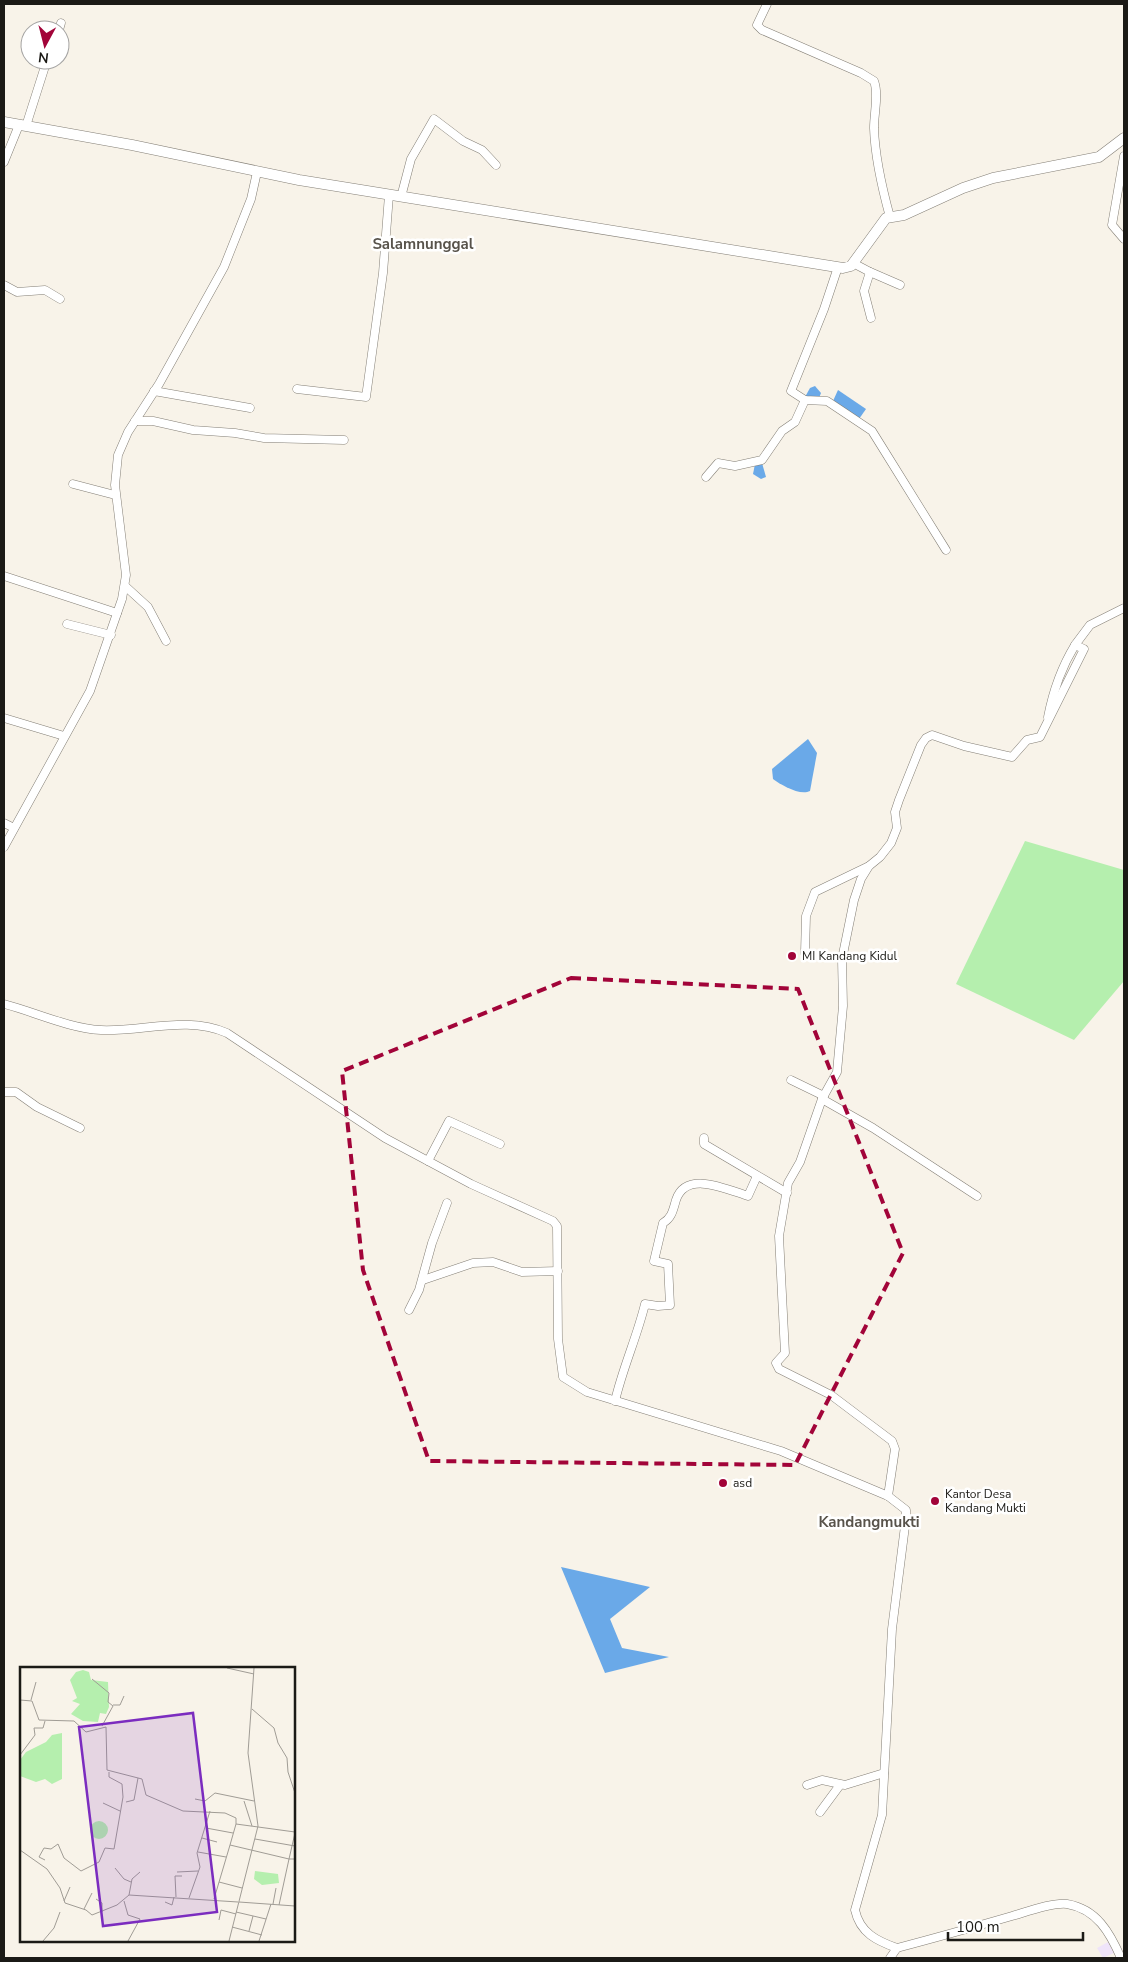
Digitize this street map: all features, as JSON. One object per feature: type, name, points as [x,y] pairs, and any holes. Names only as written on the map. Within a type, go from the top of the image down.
[{"type":"street","points":[[767,4],[757,24],[762,30],[861,73],[874,81],[876,88],[874,130],[880,182],[890,217]]},
{"type":"street","points":[[4,162],[23,125],[43,70]]},
{"type":"street","points":[[401,197],[411,159],[434,119],[463,141],[482,150],[496,165]]},
{"type":"street","points":[[4,122],[132,145],[257,172],[389,195],[848,268],[883,221],[890,217],[904,214],[963,188],[994,178],[1099,158],[1123,144]]},
{"type":"street","points":[[1124,156],[1112,225],[1124,239]]},
{"type":"street","points":[[4,847],[90,691],[125,586],[126,567],[116,495],[116,462],[123,443],[224,267],[251,199],[257,172]]},
{"type":"street","points":[[297,389],[366,397],[383,273],[389,195]]},
{"type":"street","points":[[853,263],[900,285]]},
{"type":"street","points":[[838,267],[824,310],[791,389],[792,392],[805,400],[827,401],[872,431],[946,550]]},
{"type":"street","points":[[870,272],[864,291],[871,318]]},
{"type":"street","points":[[4,285],[17,292],[45,290],[60,299]]},
{"type":"street","points":[[154,391],[250,408]]},
{"type":"street","points":[[706,477],[718,463],[735,466],[762,460],[782,431],[795,422],[805,400]]},
{"type":"street","points":[[135,421],[153,421],[193,430],[236,433],[264,438],[344,440]]},
{"type":"street","points":[[73,484],[116,495]]},
{"type":"street","points":[[4,576],[117,613]]},
{"type":"street","points":[[125,586],[148,607],[166,641]]},
{"type":"street","points":[[1045,728],[1053,690],[1065,661],[1075,645],[1090,625],[1124,608]]},
{"type":"street","points":[[67,624],[110,635]]},
{"type":"street","points":[[805,953],[806,916],[815,892],[869,866],[880,858],[891,843],[897,828],[895,812],[899,800],[921,744],[926,738],[938,737],[964,746],[1012,757],[1027,740],[1040,737],[1084,649],[1075,645]]},
{"type":"street","points":[[4,718],[64,736]]},
{"type":"street","points":[[4,823],[14,828]]},
{"type":"street","points":[[869,866],[861,878],[854,900],[844,945],[839,1060],[835,1078],[823,1097],[800,1162],[788,1183],[786,1193],[779,1236],[785,1353],[776,1363],[779,1368],[831,1395],[892,1441],[895,1449],[888,1496]]},
{"type":"street","points":[[4,1004],[99,1030],[196,1024],[216,1028],[362,1124],[470,1184],[553,1221],[557,1226],[558,1339],[563,1376],[587,1392],[782,1451],[888,1496],[906,1510],[892,1628],[882,1815],[855,1910],[857,1921],[864,1930],[880,1942],[897,1948],[1040,1908],[1066,1904],[1080,1908],[1101,1921],[1110,1934],[1121,1958]]},
{"type":"street","points":[[791,1080],[874,1128],[977,1196]]},
{"type":"street","points":[[4,1092],[16,1092],[37,1107],[80,1128]]},
{"type":"street","points":[[428,1161],[449,1121],[500,1144]]},
{"type":"street","points":[[704,1138],[704,1144],[786,1193]]},
{"type":"street","points":[[615,1400],[622,1367],[637,1336],[645,1304],[670,1305],[668,1264],[654,1261],[663,1223],[670,1219],[679,1192],[684,1186],[702,1184],[748,1196],[757,1176]]},
{"type":"street","points":[[409,1310],[423,1280],[425,1268],[447,1203]]},
{"type":"street","points":[[423,1280],[473,1263],[492,1262],[522,1272],[558,1271]]},
{"type":"street","points":[[807,1785],[822,1780],[840,1785],[884,1773]]},
{"type":"street","points":[[820,1812],[840,1785]]},
{"type":"street","points":[[890,1958],[897,1948]]},
{"type":"highlighted area","points":[[571,978],[798,989],[903,1253],[795,1465],[429,1461],[363,1270],[342,1071]]},
{"type":"shaded area","points":[[1108,1942],[1114,1953],[1103,1958],[1097,1948]]},
{"type":"green space","points":[[1025,841],[1124,870],[1124,981],[1074,1040],[956,984]]},
{"type":"water","points":[[815,386],[821,393],[819,398],[805,397],[810,388]]},
{"type":"water","points":[[838,390],[866,409],[859,419],[833,401]]},
{"type":"water","points":[[762,463],[766,477],[761,479],[753,474],[755,464]]},
{"type":"water","points":[[808,739],[817,753],[810,791],[801,792],[786,787],[773,779],[772,769]]},
{"type":"water","points":[[561,1567],[650,1587],[610,1619],[622,1648],[669,1657],[605,1673]]},
{"type":"place","name":"MI Kandang Kidul","points":[[792,956]]},
{"type":"place","name":"asd","points":[[723,1483]]},
{"type":"place","name":"Kantor Desa Kandang Mukti","points":[[935,1501]]},
{"type":"district","name":"Salamnunggal","points":[[423,244]]},
{"type":"district","name":"Kandangmukti","points":[[869,1522]]}]
